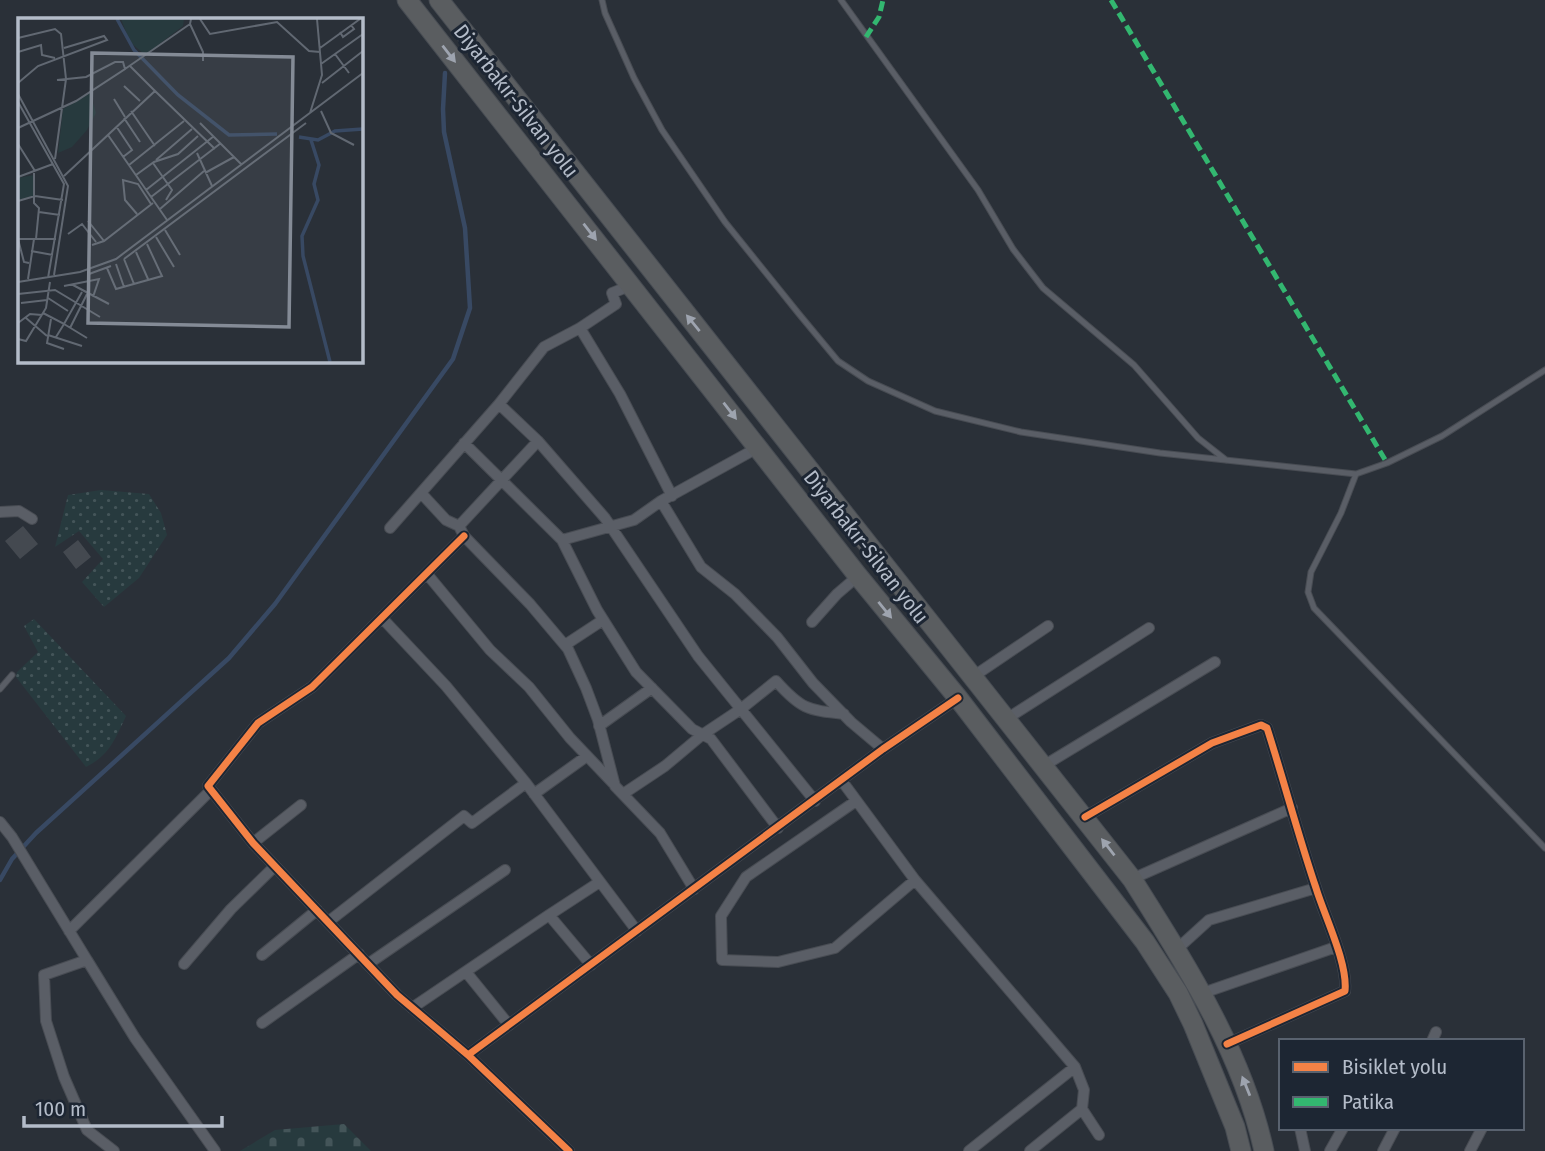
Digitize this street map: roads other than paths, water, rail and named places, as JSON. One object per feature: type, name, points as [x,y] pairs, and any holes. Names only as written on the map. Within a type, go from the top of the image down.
[{"type":"highway","name":"Diyarbakır-Silvan yolu","points":[[407,0],[858,576],[958,698],[1137,931],[1178,993],[1194,1024],[1235,1127],[1241,1151]]},
{"type":"highway","name":"Diyarbakır-Silvan yolu","points":[[439,0],[1045,765],[1132,879],[1203,993],[1248,1091],[1264,1151]]},
{"type":"street","points":[[390,528],[499,404],[544,346],[580,328],[616,304],[612,293],[632,285]]},
{"type":"street","points":[[580,328],[620,394],[672,496]]},
{"type":"street","points":[[499,404],[538,441],[610,527],[698,656],[815,801]]},
{"type":"street","points":[[538,441],[502,480],[426,574],[312,687],[258,723],[208,786],[253,843],[368,964],[412,1008],[468,1055],[569,1151]]},
{"type":"street","points":[[464,443],[562,540],[603,620],[636,672],[692,729],[711,739],[778,828]]},
{"type":"street","points":[[562,540],[634,520],[662,501],[759,447]]},
{"type":"street","points":[[421,493],[446,520],[461,531],[565,645],[586,688],[619,790]]},
{"type":"street","points":[[662,501],[701,567],[735,594],[777,637],[813,683],[883,749]]},
{"type":"street","points":[[0,512],[19,511],[33,519]]},
{"type":"street","points":[[426,574],[490,650],[529,687],[587,756],[660,833],[694,889]]},
{"type":"street","points":[[812,622],[858,576]]},
{"type":"street","points":[[382,618],[446,686],[526,783],[598,883],[637,931]]},
{"type":"street","points":[[565,645],[603,620]]},
{"type":"street","points":[[974,676],[1048,626]]},
{"type":"street","points":[[1007,718],[1149,628]]},
{"type":"street","points":[[1045,765],[1215,662]]},
{"type":"street","points":[[619,790],[665,766],[702,734],[741,709],[775,681],[793,701],[810,710],[844,714]]},
{"type":"street","points":[[599,726],[652,688]]},
{"type":"street","points":[[468,1055],[883,749],[958,698]]},
{"type":"street","points":[[1085,817],[1212,743],[1261,726],[1267,728],[1315,888],[1336,947],[1346,981],[1345,990],[1227,1044]]},
{"type":"street","points":[[534,794],[587,756]]},
{"type":"street","points":[[842,781],[915,880],[1075,1067],[1084,1090],[1082,1109],[1098,1135]]},
{"type":"street","points":[[328,922],[464,816],[472,823],[526,783]]},
{"type":"street","points":[[69,931],[211,790]]},
{"type":"street","points":[[856,801],[746,877],[721,916],[722,961],[778,962],[835,948],[915,880]]},
{"type":"street","points":[[253,843],[301,805]]},
{"type":"street","points":[[1132,879],[1292,808]]},
{"type":"street","points":[[0,822],[135,1038],[215,1151]]},
{"type":"street","points":[[184,964],[231,909],[275,866]]},
{"type":"street","points":[[368,964],[505,870]]},
{"type":"street","points":[[412,1008],[598,883]]},
{"type":"street","points":[[1176,950],[1209,920],[1315,888]]},
{"type":"street","points":[[262,955],[317,910]]},
{"type":"street","points":[[549,915],[591,965]]},
{"type":"street","points":[[1203,993],[1336,947]]},
{"type":"street","points":[[262,1023],[359,954]]},
{"type":"street","points":[[87,960],[44,975],[46,1021],[64,1077],[87,1130],[114,1151]]},
{"type":"street","points":[[466,972],[509,1025]]},
{"type":"street","points":[[969,1151],[1075,1067]]},
{"type":"street","points":[[1030,1151],[1082,1109]]},
{"type":"street","points":[[1301,1130],[1306,1151]]},
{"type":"street","points":[[1329,1151],[1342,1130]]},
{"type":"street","points":[[1383,1151],[1394,1130]]},
{"type":"street","points":[[1471,1151],[1481,1130]]},
{"type":"lane","points":[[602,0],[605,13],[634,78],[662,130],[725,222],[838,361],[868,381],[935,411],[1021,432],[1228,462],[1356,474],[1387,463],[1442,436],[1545,370]]},
{"type":"lane","points":[[841,0],[978,190],[1013,249],[1043,288],[1134,365],[1198,438],[1228,462]]},
{"type":"lane","points":[[1356,474],[1311,572],[1308,592],[1314,608],[1545,848]]},
{"type":"lane","points":[[0,689],[12,675]]},
{"type":"waterway","points":[[0,880],[12,859],[36,833],[229,658],[275,604],[453,359],[470,308],[465,228],[444,132],[445,73]]}]
